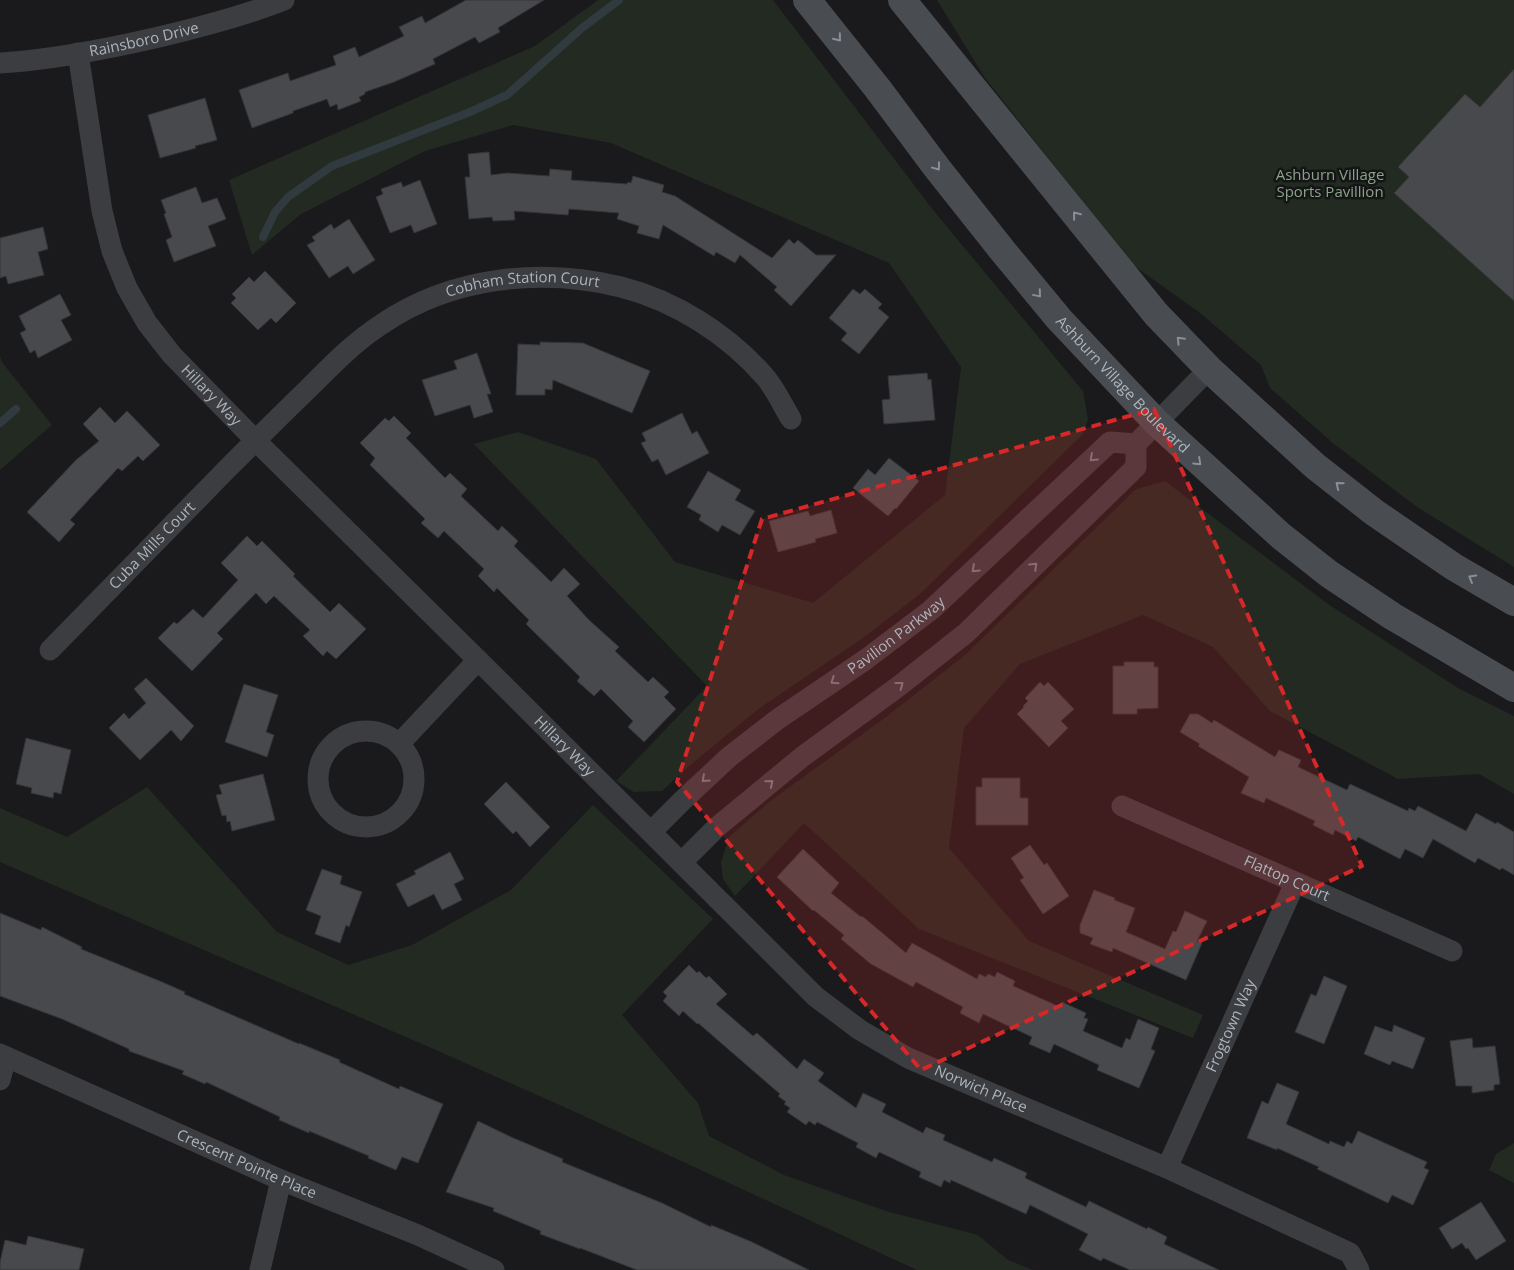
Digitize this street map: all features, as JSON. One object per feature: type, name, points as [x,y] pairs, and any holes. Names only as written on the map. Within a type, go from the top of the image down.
[{"type":"main road","name":"Ashburn Village Boulevard","points":[[807,0],[878,89],[937,168],[1059,319],[1157,423],[1281,536],[1330,574],[1392,616],[1514,688]]},
{"type":"main road","points":[[902,0],[1156,314],[1209,369],[1315,466],[1375,513],[1454,567],[1514,602]]},
{"type":"street","name":"Rainsboro Drive","points":[[0,63],[78,53],[126,44],[203,26],[284,0]]},
{"type":"street","name":"Hillary Way","points":[[78,53],[102,211],[112,251],[127,288],[147,323],[172,355],[255,440],[651,832]]},
{"type":"street","name":"Cobham Station Court","points":[[255,440],[350,347],[383,323],[418,304],[456,289],[516,278],[556,277],[596,281],[635,291],[672,306],[708,326],[739,351],[768,380],[791,419]]},
{"type":"street","points":[[682,862],[717,827],[802,757],[899,686],[966,633],[1136,467],[1136,444],[1209,369]]},
{"type":"street","name":"Cuba Mills Court","points":[[50,650],[255,440]]},
{"type":"street","name":"Pavilion Parkway","points":[[651,832],[729,757],[778,719],[865,660],[931,610],[1110,442],[1136,444]]},
{"type":"street","points":[[399,744],[478,660]]},
{"type":"street","points":[[372,731],[387,735],[399,744],[409,757],[414,772],[413,789],[407,804],[396,817],[381,825],[365,827],[349,824],[334,815],[325,803],[319,789],[318,774],[322,760],[331,747],[342,737],[357,732],[372,731]]},
{"type":"street","name":"Flattop Court","points":[[1122,806],[1452,951]]},
{"type":"street","name":"Norwich Place","points":[[651,832],[816,997],[860,1030],[908,1058],[1167,1168],[1350,1253],[1359,1270]]},
{"type":"street","name":"Frogtown Way","points":[[1167,1168],[1295,883]]},
{"type":"street","points":[[0,1080],[3,1056]]},
{"type":"street","name":"Crescent Pointe Place","points":[[3,1056],[281,1180],[418,1235],[494,1270]]},
{"type":"street","points":[[260,1270],[281,1180]]},
{"type":"highlighted area","points":[[1154,409],[1362,866],[921,1070],[677,782],[762,519]]},
{"type":"green space","points":[[598,0],[773,0],[934,211],[1083,391],[1088,419],[1083,434],[920,594],[863,638],[757,710],[662,791],[634,792],[616,781],[707,686],[474,444],[518,432],[596,459],[675,562],[813,603],[945,495],[961,367],[889,263],[611,143],[513,125],[425,151],[301,214],[252,255],[229,180],[535,46]]},
{"type":"green space","name":"Ashburn Village Sports Pavillion","points":[[937,0],[1514,0],[1514,567],[1417,507],[1334,444],[1270,388],[1261,365],[1200,313],[1133,265],[985,78]]},
{"type":"green space","points":[[0,356],[2,362],[52,425],[0,470]]},
{"type":"green space","points":[[1165,481],[1328,604],[1458,688],[1514,716],[1514,794],[1479,774],[1398,779],[1270,711],[1213,647],[1143,615],[1020,664],[964,728],[949,848],[1029,941],[1203,1015],[1193,1038],[919,929],[804,823],[735,896],[723,879],[721,862],[729,837],[769,802],[886,717],[965,655],[1136,489]]},
{"type":"green space","points":[[147,787],[277,932],[348,965],[412,945],[511,890],[593,805],[713,919],[622,1015],[698,1103],[709,1136],[784,1175],[886,1211],[978,1235],[1008,1260],[1033,1270],[917,1270],[573,1111],[436,1050],[0,862],[0,808],[67,837]]},
{"type":"green space","points":[[1514,1143],[1514,1183],[1489,1170],[1496,1154]]},
{"type":"building","points":[[466,0],[544,0],[498,28],[500,32],[479,43],[475,37],[433,59],[435,64],[365,92],[365,94],[359,97],[361,101],[338,110],[337,104],[330,107],[327,99],[252,128],[239,90],[288,73],[290,81],[336,65],[333,56],[355,47],[359,57],[404,36],[399,27],[422,16],[425,23]]},
{"type":"building","name":"Ashburn Village Sports Pavillion","points":[[1514,69],[1514,301],[1394,193],[1409,177],[1398,167],[1465,94],[1480,107]]},
{"type":"building","points":[[205,98],[217,140],[160,158],[148,115]]},
{"type":"building","points":[[489,152],[491,175],[507,173],[549,176],[550,169],[572,171],[571,180],[627,184],[628,182],[631,183],[633,176],[664,185],[662,192],[675,196],[772,258],[789,239],[794,244],[798,240],[816,255],[836,255],[791,306],[774,290],[777,287],[740,255],[735,263],[716,252],[714,256],[663,225],[659,239],[637,233],[639,226],[617,219],[619,213],[569,209],[568,215],[514,211],[515,220],[493,221],[492,217],[469,219],[465,177],[470,177],[468,154]]},
{"type":"building","points":[[420,180],[437,224],[414,233],[411,225],[390,233],[376,197],[383,194],[381,189],[401,182],[403,187]]},
{"type":"building","points":[[196,187],[202,203],[217,198],[226,219],[208,226],[216,246],[174,262],[166,240],[172,237],[161,200]]},
{"type":"building","points":[[349,219],[375,260],[353,274],[348,266],[329,278],[307,245],[315,241],[312,237],[331,224],[334,229]]},
{"type":"building","points":[[43,227],[48,249],[38,252],[44,275],[8,284],[6,276],[0,278],[0,238]]},
{"type":"building","points":[[265,271],[296,303],[276,323],[271,318],[258,330],[231,303],[236,298],[232,294],[249,277],[254,282]]},
{"type":"building","points":[[853,289],[860,294],[865,289],[882,304],[878,308],[889,317],[859,354],[841,340],[847,333],[829,318]]},
{"type":"building","points":[[60,294],[71,315],[61,320],[72,340],[38,358],[35,350],[30,353],[20,333],[26,330],[19,316]]},
{"type":"building","points":[[540,342],[583,343],[650,371],[632,413],[553,380],[552,390],[545,389],[545,395],[516,395],[518,344],[540,345]]},
{"type":"building","points":[[477,353],[491,394],[487,394],[493,412],[474,418],[470,405],[435,416],[422,380],[457,369],[454,361]]},
{"type":"building","points":[[927,373],[928,380],[931,379],[935,420],[884,424],[882,400],[890,399],[888,376]]},
{"type":"building","points":[[100,407],[115,423],[127,411],[160,445],[143,461],[138,456],[122,471],[118,468],[70,520],[75,524],[59,542],[27,512],[76,460],[99,441],[83,424]]},
{"type":"building","points":[[682,413],[692,434],[697,431],[709,453],[666,475],[658,459],[652,462],[641,443],[646,441],[642,433]]},
{"type":"building","points":[[394,416],[411,433],[406,438],[445,478],[450,473],[467,489],[461,496],[498,531],[502,526],[518,541],[514,546],[551,582],[564,568],[580,584],[567,596],[589,620],[619,647],[615,651],[648,682],[653,677],[669,692],[664,697],[676,709],[644,742],[628,727],[633,721],[601,689],[594,696],[577,681],[580,677],[526,624],[529,620],[497,588],[494,592],[478,576],[484,569],[444,531],[438,538],[421,523],[425,519],[370,465],[375,458],[360,443],[385,418],[389,421]]},
{"type":"building","points":[[889,458],[919,481],[888,516],[853,488],[868,469],[875,475]]},
{"type":"building","points":[[708,471],[741,490],[735,500],[755,511],[740,535],[722,525],[718,532],[699,520],[701,515],[687,507]]},
{"type":"building","points":[[831,510],[837,533],[815,539],[816,542],[778,552],[769,521],[808,511],[810,516]]},
{"type":"building","points":[[247,536],[257,546],[262,541],[295,574],[293,576],[330,612],[339,603],[366,629],[336,659],[327,651],[323,656],[303,636],[310,630],[274,596],[266,604],[256,593],[217,633],[223,639],[192,671],[158,638],[174,622],[177,624],[193,609],[203,618],[238,580],[221,563]]},
{"type":"building","points":[[1124,662],[1154,662],[1154,667],[1158,667],[1158,708],[1137,709],[1137,714],[1113,714],[1113,666],[1124,666]]},
{"type":"building","points":[[146,678],[194,726],[181,741],[171,730],[140,760],[109,728],[124,713],[129,719],[146,703],[134,689]]},
{"type":"building","points":[[1040,682],[1044,686],[1048,682],[1074,709],[1061,721],[1068,728],[1049,747],[1017,714],[1028,701],[1025,698]]},
{"type":"building","points":[[244,684],[278,695],[266,732],[274,735],[267,757],[225,742]]},
{"type":"building","points":[[1190,714],[1198,714],[1212,723],[1214,720],[1275,757],[1279,750],[1301,760],[1298,767],[1347,790],[1350,784],[1408,811],[1409,808],[1415,811],[1418,806],[1466,831],[1476,813],[1496,824],[1497,822],[1514,832],[1514,875],[1478,858],[1475,863],[1433,839],[1423,858],[1405,849],[1400,859],[1358,837],[1356,841],[1335,830],[1333,835],[1313,825],[1315,821],[1266,798],[1264,803],[1241,793],[1249,777],[1198,746],[1200,744],[1180,732]]},
{"type":"building","points":[[26,738],[71,750],[61,794],[54,792],[53,798],[31,793],[32,788],[16,784]]},
{"type":"building","points":[[263,774],[275,820],[232,831],[230,821],[227,822],[226,815],[222,816],[216,795],[222,794],[219,785]]},
{"type":"building","points":[[982,778],[1020,778],[1020,798],[1028,798],[1028,825],[976,825],[976,787],[982,787]]},
{"type":"building","points":[[506,782],[550,827],[530,847],[516,831],[513,834],[484,804]]},
{"type":"building","points":[[1030,845],[1044,865],[1047,863],[1069,896],[1043,914],[1020,880],[1024,878],[1011,858]]},
{"type":"building","points":[[803,849],[839,883],[831,893],[906,953],[912,943],[977,979],[979,974],[986,977],[988,974],[995,977],[997,972],[1015,981],[1013,986],[1060,1007],[1062,1002],[1086,1013],[1084,1018],[1088,1019],[1083,1031],[1122,1048],[1126,1038],[1130,1040],[1138,1019],[1159,1028],[1151,1049],[1155,1051],[1139,1088],[1097,1070],[1099,1065],[1054,1044],[1050,1053],[1029,1044],[1032,1037],[983,1014],[979,1023],[960,1013],[963,1007],[916,982],[913,987],[871,964],[841,939],[844,935],[813,911],[777,877]]},
{"type":"building","points":[[450,852],[464,879],[454,884],[462,900],[442,910],[434,894],[408,907],[396,884],[416,874],[414,871]]},
{"type":"building","points":[[322,869],[342,876],[340,884],[362,892],[349,927],[346,925],[340,943],[315,934],[321,916],[306,910]]},
{"type":"building","points":[[1094,890],[1135,908],[1126,932],[1165,949],[1173,931],[1176,932],[1185,911],[1207,921],[1197,941],[1202,943],[1186,980],[1113,948],[1112,952],[1090,944],[1093,938],[1080,933],[1080,925]]},
{"type":"building","points":[[0,913],[41,930],[42,927],[82,947],[81,949],[162,982],[185,992],[184,994],[340,1060],[339,1062],[399,1089],[400,1086],[443,1104],[418,1163],[402,1157],[396,1170],[368,1158],[369,1156],[279,1120],[280,1117],[206,1082],[205,1084],[182,1074],[184,1071],[129,1051],[129,1049],[62,1019],[0,996]]},
{"type":"building","points":[[689,965],[706,978],[709,976],[727,994],[716,1004],[753,1036],[757,1033],[797,1069],[804,1059],[824,1073],[818,1081],[856,1108],[863,1093],[886,1104],[882,1112],[923,1133],[926,1127],[945,1135],[943,1140],[992,1162],[994,1158],[1027,1173],[1025,1178],[1086,1207],[1089,1201],[1147,1229],[1148,1227],[1167,1237],[1164,1244],[1219,1270],[1130,1270],[1103,1258],[1101,1261],[1079,1250],[1088,1234],[1030,1205],[1026,1214],[951,1180],[950,1183],[944,1180],[941,1187],[919,1177],[921,1172],[879,1152],[876,1158],[856,1147],[858,1143],[817,1122],[815,1125],[809,1121],[806,1125],[787,1112],[790,1108],[778,1096],[780,1094],[683,1011],[679,1016],[663,1001],[667,996],[663,992]]},
{"type":"building","points":[[1324,976],[1347,986],[1324,1044],[1295,1032],[1311,994],[1316,996]]},
{"type":"building","points":[[1394,1025],[1425,1038],[1413,1069],[1392,1061],[1390,1065],[1364,1054],[1375,1026],[1392,1032]]},
{"type":"building","points":[[1472,1038],[1473,1048],[1495,1046],[1500,1084],[1494,1085],[1494,1090],[1472,1093],[1472,1086],[1456,1086],[1450,1041]]},
{"type":"building","points":[[1277,1083],[1299,1092],[1286,1124],[1329,1144],[1330,1141],[1344,1147],[1347,1141],[1352,1144],[1358,1131],[1427,1162],[1424,1168],[1429,1170],[1413,1205],[1392,1195],[1388,1203],[1317,1169],[1319,1167],[1277,1148],[1277,1150],[1247,1138],[1262,1101],[1268,1104]]},
{"type":"building","points":[[478,1121],[563,1159],[562,1162],[662,1203],[711,1227],[711,1225],[752,1242],[809,1270],[637,1270],[540,1234],[541,1231],[493,1211],[494,1208],[446,1192]]},
{"type":"building","points":[[1481,1202],[1506,1241],[1476,1260],[1462,1243],[1452,1249],[1439,1228]]},
{"type":"building","points":[[28,1236],[84,1249],[79,1270],[0,1270],[5,1240],[26,1245]]},
{"type":"waterway","points":[[263,237],[275,212],[288,197],[332,166],[470,112],[507,95],[582,28],[619,0]]},
{"type":"waterway","points":[[0,423],[16,409]]}]
